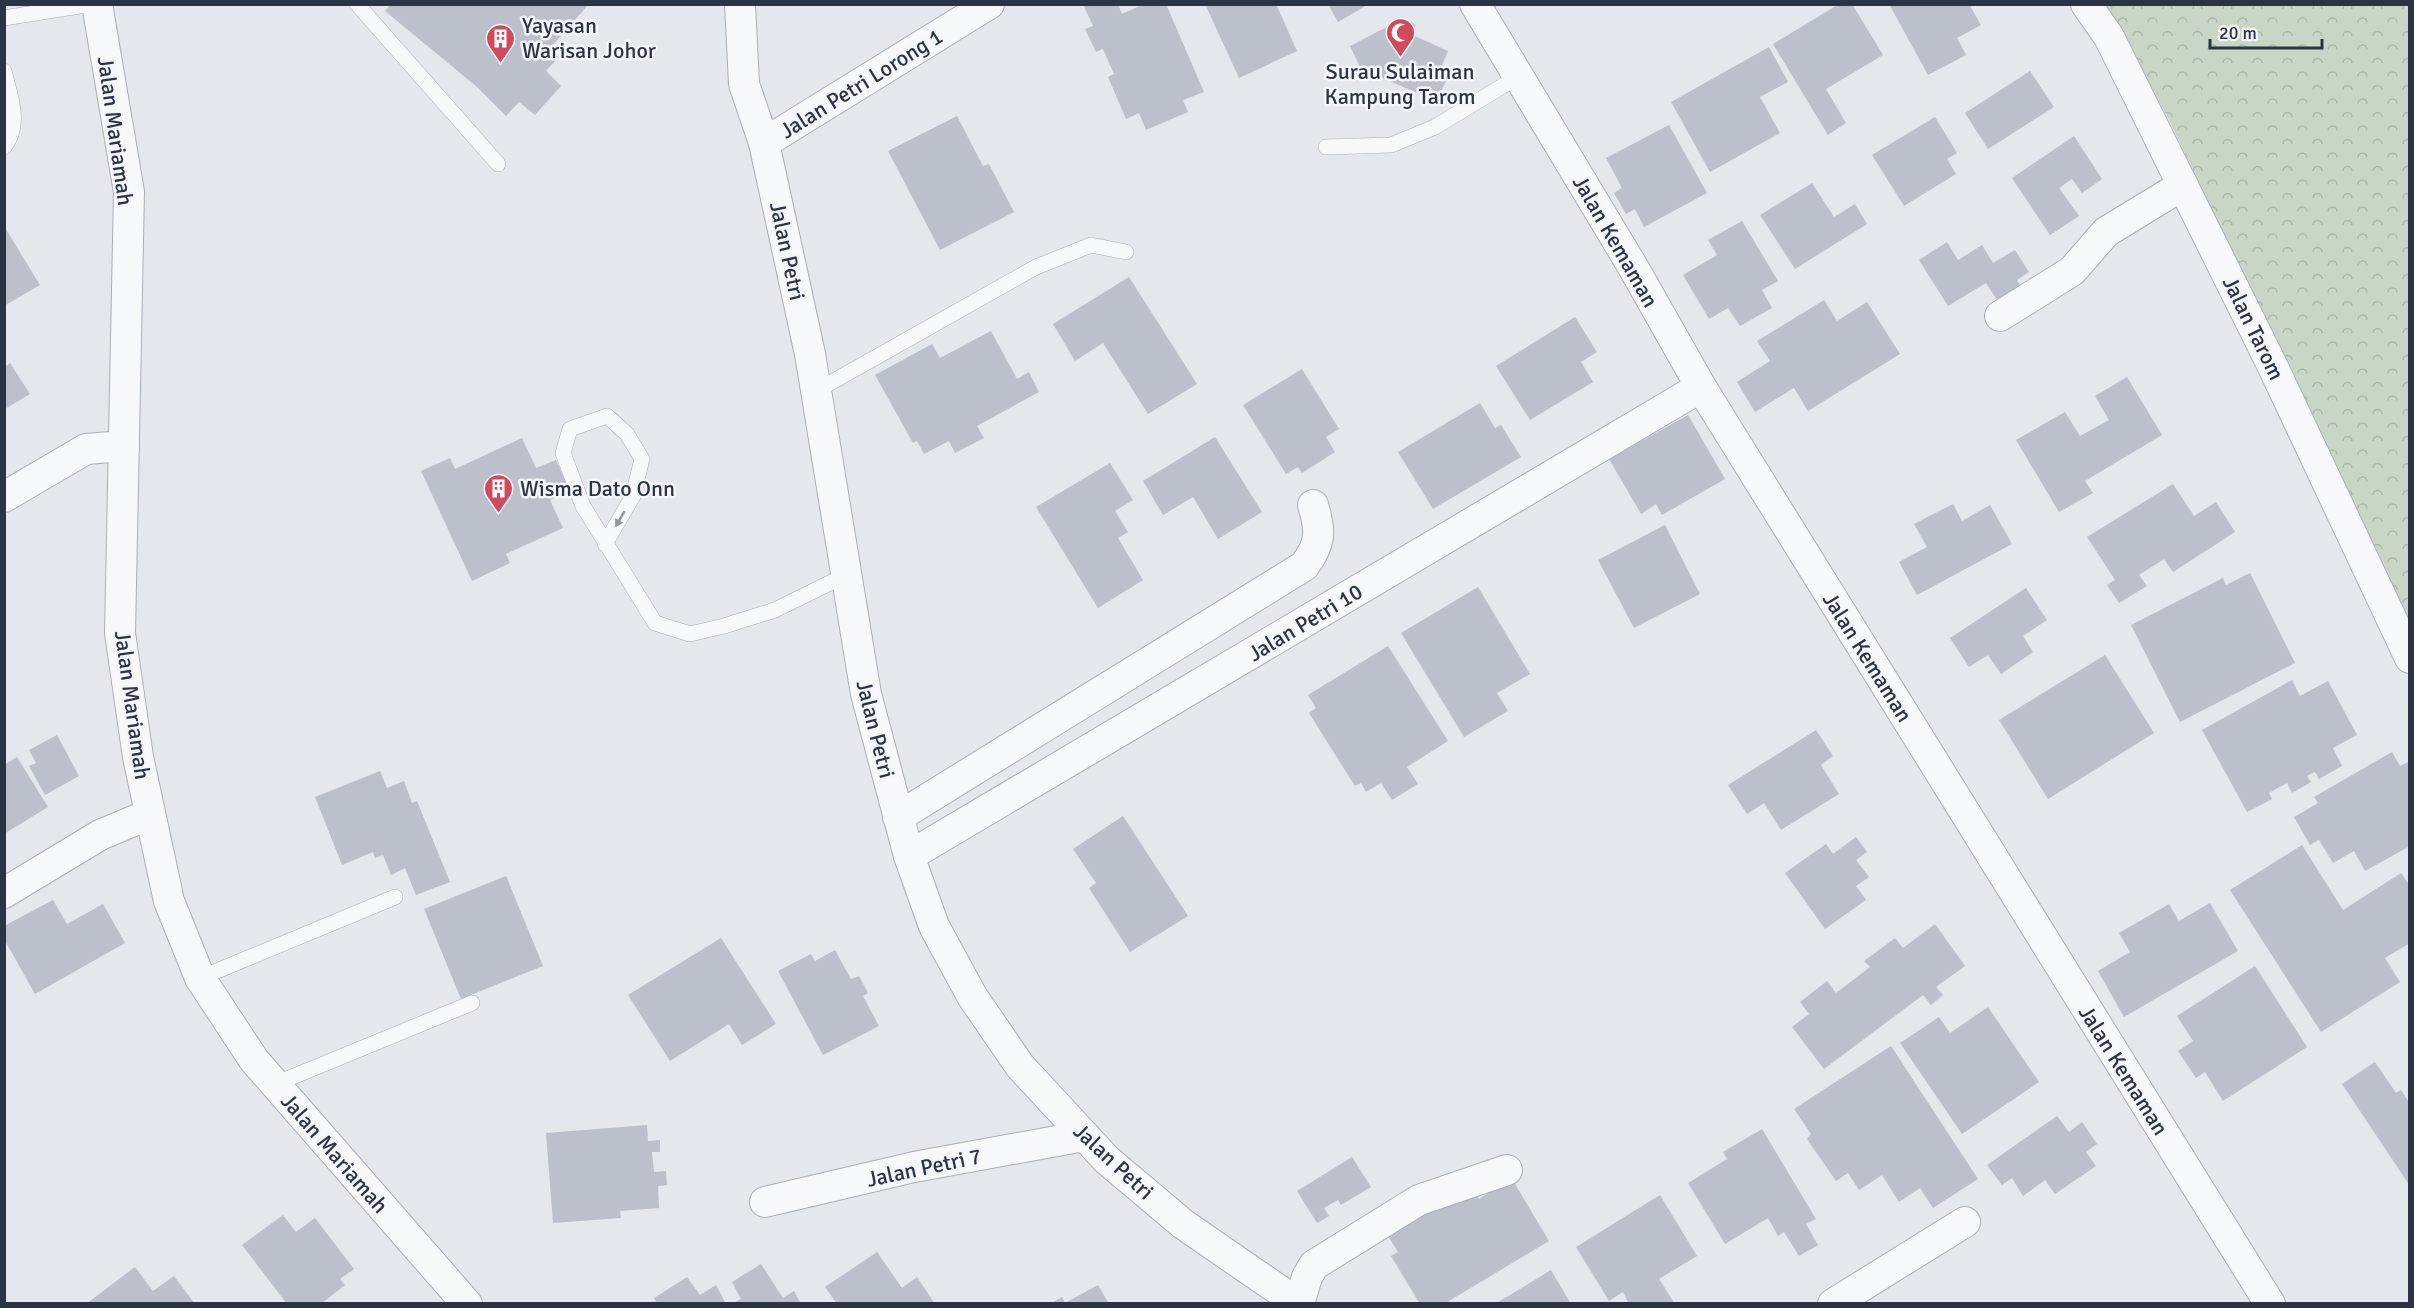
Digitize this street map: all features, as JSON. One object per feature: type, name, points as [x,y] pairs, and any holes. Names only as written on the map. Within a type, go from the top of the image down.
[{"type":"street","name":"Jalan Mariamah","points":[[95,4],[129,192],[120,633],[138,757],[169,902],[200,978],[254,1060],[459,1301]]},
{"type":"street","name":"Jalan Petri","points":[[740,4],[744,84],[764,143],[816,391],[866,694],[909,856],[934,926],[972,996],[1020,1066],[1107,1160],[1184,1224],[1299,1304]]},
{"type":"street","name":"Jalan Petri Lorong 1","points":[[764,143],[989,4]]},
{"type":"street","name":"Jalan Kemaman","points":[[1475,4],[1633,267],[1701,387],[2270,1304]]},
{"type":"street","name":"Jalan Tarom","points":[[2086,4],[2109,37],[2167,195],[2273,367],[2409,658]]},
{"type":"street","points":[[2000,316],[2072,271],[2106,232],[2167,195]]},
{"type":"street","name":"Jalan Petri 10","points":[[909,856],[1701,387]]},
{"type":"street","points":[[4,497],[86,449],[124,446]]},
{"type":"street","points":[[898,817],[1304,566],[1314,553],[1319,537],[1313,505]]},
{"type":"street","points":[[4,893],[100,835],[150,814]]},
{"type":"street","name":"Jalan Petri 7","points":[[765,1202],[914,1167],[1084,1136]]},
{"type":"street","points":[[1299,1304],[1307,1277],[1314,1265],[1419,1200],[1507,1170]]},
{"type":"street","points":[[1833,1304],[1965,1222]]},
{"type":"lane","points":[[4,18],[95,4]]},
{"type":"lane","points":[[357,4],[498,164]]},
{"type":"lane","points":[[4,71],[13,109],[13,128],[4,147]]},
{"type":"lane","points":[[1326,147],[1391,145],[1435,127],[1519,76]]},
{"type":"lane","points":[[816,391],[1036,267],[1091,245],[1126,252]]},
{"type":"lane","points":[[605,544],[633,496],[642,459],[627,434],[607,416],[570,429],[563,453],[583,506],[605,544],[655,623],[690,634],[724,626],[775,609],[846,575]]},
{"type":"lane","points":[[200,978],[395,897]]},
{"type":"lane","points":[[274,1084],[472,1003]]},
{"type":"green space","points":[[2104,5],[2409,5],[2409,621],[2168,118]]},
{"type":"building","name":"Yayasan Warisan Johor","points":[[391,4],[589,4],[550,48],[559,57],[546,71],[561,86],[535,115],[519,102],[506,116],[477,87],[385,11]]},
{"type":"building","points":[[1083,4],[1118,4],[1122,14],[1144,4],[1166,4],[1204,92],[1183,100],[1188,112],[1146,130],[1139,113],[1126,119],[1108,77],[1114,74],[1103,49],[1096,52],[1085,29],[1093,26]]},
{"type":"building","points":[[1205,4],[1276,4],[1297,51],[1239,78]]},
{"type":"building","points":[[1328,4],[1369,4],[1338,22]]},
{"type":"building","points":[[1839,4],[1852,4],[1883,55],[1826,89],[1846,123],[1828,135],[1773,44]]},
{"type":"building","points":[[1889,4],[1969,4],[1981,25],[1957,38],[1966,55],[1928,75]]},
{"type":"building","name":"Surau Sulaiman Kampung Tarom","points":[[1404,18],[1416,25],[1408,33],[1448,51],[1442,65],[1452,70],[1436,101],[1361,69],[1350,46]]},
{"type":"building","points":[[1769,47],[1788,82],[1760,97],[1780,133],[1710,172],[1671,102]]},
{"type":"building","points":[[2030,71],[2054,107],[1988,149],[1965,113]]},
{"type":"building","points":[[957,116],[983,166],[989,164],[1014,212],[940,250],[888,151]]},
{"type":"building","points":[[1935,117],[1957,153],[1947,159],[1956,174],[1904,206],[1872,155]]},
{"type":"building","points":[[1669,125],[1707,193],[1644,227],[1635,209],[1626,214],[1614,193],[1622,188],[1606,158]]},
{"type":"building","points":[[2074,136],[2102,179],[2082,193],[2072,179],[2059,188],[2079,216],[2050,235],[2012,178]]},
{"type":"building","points":[[1812,183],[1834,217],[1855,204],[1867,224],[1795,269],[1760,215]]},
{"type":"building","points":[[1742,221],[1778,281],[1762,290],[1772,308],[1740,326],[1728,308],[1709,319],[1683,275],[1717,255],[1708,240]]},
{"type":"building","points":[[4,226],[40,285],[4,306]]},
{"type":"building","points":[[1947,242],[1958,260],[1982,245],[1993,263],[2015,250],[2029,272],[2017,280],[2024,291],[2001,306],[1986,283],[1948,306],[1919,260]]},
{"type":"building","points":[[1129,277],[1197,384],[1148,414],[1103,343],[1075,361],[1053,324]]},
{"type":"building","points":[[1824,300],[1837,321],[1867,302],[1900,354],[1808,411],[1794,388],[1755,412],[1737,382],[1770,361],[1757,341]]},
{"type":"building","points":[[1575,317],[1597,352],[1581,362],[1593,382],[1530,420],[1496,366]]},
{"type":"building","points":[[991,331],[1017,379],[1029,372],[1039,392],[977,426],[984,438],[955,453],[949,441],[924,454],[917,441],[913,443],[875,375],[932,344],[940,358]]},
{"type":"building","points":[[10,363],[30,394],[5,409],[5,367]]},
{"type":"building","points":[[1302,369],[1339,429],[1326,437],[1335,452],[1302,473],[1298,467],[1286,474],[1243,405]]},
{"type":"building","points":[[2127,377],[2162,435],[2085,481],[2093,493],[2059,512],[2016,440],[2065,412],[2080,436],[2109,420],[2095,396]]},
{"type":"building","points":[[1480,403],[1495,428],[1501,425],[1521,457],[1433,509],[1398,452]]},
{"type":"building","points":[[1688,415],[1725,479],[1662,515],[1656,504],[1641,514],[1609,459]]},
{"type":"building","points":[[1215,437],[1262,512],[1218,539],[1193,497],[1163,515],[1143,481]]},
{"type":"building","name":"Wisma Dato Onn","points":[[522,438],[536,468],[556,460],[570,491],[550,500],[563,528],[506,554],[510,563],[472,581],[421,471],[450,458],[455,469]]},
{"type":"building","points":[[1110,463],[1133,500],[1115,511],[1128,532],[1118,538],[1143,580],[1098,608],[1036,507]]},
{"type":"building","points":[[2173,484],[2194,516],[2216,502],[2235,532],[2173,572],[2164,559],[2139,575],[2147,586],[2119,603],[2107,585],[2115,580],[2087,537]]},
{"type":"building","points":[[1953,504],[1962,521],[1990,505],[2012,544],[1917,595],[1899,562],[1927,547],[1914,524]]},
{"type":"building","points":[[1665,525],[1700,594],[1634,628],[1598,560]]},
{"type":"building","points":[[2250,573],[2295,663],[2180,722],[2131,625],[2223,578],[2226,585]]},
{"type":"building","points":[[1478,587],[1530,674],[1497,693],[1508,711],[1464,737],[1401,633]]},
{"type":"building","points":[[2026,588],[2047,620],[2023,636],[2033,652],[2001,674],[1988,655],[1969,667],[1950,638]]},
{"type":"building","points":[[1388,646],[1448,741],[1407,767],[1418,784],[1392,800],[1381,783],[1366,792],[1361,783],[1355,786],[1309,713],[1316,708],[1308,695]]},
{"type":"building","points":[[2105,655],[2154,733],[2048,799],[1999,720]]},
{"type":"building","points":[[2292,680],[2300,696],[2328,681],[2357,735],[2333,748],[2342,766],[2319,779],[2315,772],[2307,776],[2311,782],[2292,793],[2287,783],[2269,793],[2272,799],[2247,812],[2202,730]]},
{"type":"building","points":[[1816,730],[1833,756],[1821,765],[1839,794],[1781,830],[1764,803],[1747,814],[1728,785]]},
{"type":"building","points":[[57,735],[79,776],[45,795],[29,766],[36,763],[29,750]]},
{"type":"building","points":[[2392,752],[2400,766],[2410,761],[2410,846],[2365,871],[2354,851],[2333,863],[2319,840],[2310,845],[2294,817],[2318,803],[2314,797]]},
{"type":"building","points":[[17,757],[48,807],[4,834],[4,765]]},
{"type":"building","points":[[380,771],[387,788],[404,781],[412,803],[417,801],[450,882],[416,895],[405,868],[391,875],[383,855],[375,858],[373,852],[342,865],[315,797]]},
{"type":"building","points":[[1123,816],[1188,916],[1130,952],[1089,888],[1096,883],[1073,849]]},
{"type":"building","points":[[1856,837],[1867,852],[1856,860],[1869,877],[1856,886],[1866,900],[1825,929],[1785,873],[1826,844],[1833,854]]},
{"type":"building","points":[[2302,845],[2343,910],[2401,873],[2410,886],[2410,943],[2385,958],[2400,982],[2321,1032],[2230,890]]},
{"type":"building","points":[[506,876],[543,966],[461,999],[424,909]]},
{"type":"building","points":[[53,900],[67,924],[103,904],[125,943],[35,994],[4,939],[4,926]]},
{"type":"building","points":[[2210,903],[2238,951],[2124,1017],[2098,971],[2130,952],[2119,933],[2169,904],[2179,921]]},
{"type":"building","points":[[1935,924],[1965,966],[1936,987],[1943,995],[1931,1005],[1923,995],[1824,1069],[1792,1027],[1809,1014],[1800,1002],[1827,981],[1836,993],[1870,967],[1864,961],[1895,938],[1903,948]]},
{"type":"building","points":[[721,938],[776,1024],[742,1045],[729,1024],[670,1061],[628,995]]},
{"type":"building","points":[[835,950],[851,979],[859,976],[868,993],[863,996],[879,1026],[823,1055],[778,971],[811,954],[815,961]]},
{"type":"building","points":[[2255,966],[2307,1047],[2223,1101],[2205,1072],[2196,1078],[2178,1051],[2193,1041],[2177,1016]]},
{"type":"building","points":[[1988,1007],[2039,1082],[1962,1134],[1900,1043],[1939,1017],[1950,1033]]},
{"type":"building","points":[[1891,1046],[1978,1179],[1933,1208],[1920,1188],[1899,1202],[1882,1175],[1859,1190],[1848,1173],[1836,1181],[1807,1139],[1811,1134],[1794,1109]]},
{"type":"building","points":[[2375,1062],[2396,1093],[2401,1090],[2410,1104],[2410,1186],[2342,1084]]},
{"type":"building","points":[[2057,1116],[2069,1132],[2082,1122],[2097,1144],[2086,1152],[2096,1166],[2055,1194],[2045,1180],[2023,1196],[2012,1178],[2002,1185],[1987,1165]]},
{"type":"building","points":[[647,1125],[648,1141],[660,1140],[660,1152],[652,1152],[654,1172],[666,1171],[667,1185],[658,1186],[659,1208],[620,1211],[621,1218],[553,1223],[546,1133]]},
{"type":"building","points":[[1762,1129],[1816,1219],[1806,1224],[1818,1245],[1799,1256],[1784,1232],[1778,1236],[1768,1218],[1725,1244],[1688,1183],[1727,1159],[1723,1152]]},
{"type":"building","points":[[1352,1157],[1371,1187],[1341,1205],[1338,1200],[1324,1208],[1329,1216],[1317,1223],[1297,1191]]},
{"type":"building","points":[[1512,1179],[1549,1241],[1444,1304],[1420,1304],[1391,1256],[1398,1252],[1386,1233],[1469,1184],[1479,1199]]},
{"type":"building","points":[[1660,1195],[1697,1256],[1659,1279],[1675,1304],[1629,1304],[1623,1292],[1609,1301],[1576,1247]]},
{"type":"building","points":[[283,1215],[296,1232],[315,1218],[354,1269],[340,1279],[345,1285],[321,1304],[287,1304],[242,1245]]},
{"type":"building","points":[[877,1252],[902,1288],[917,1277],[935,1304],[837,1304],[825,1287]]},
{"type":"building","points":[[761,1264],[783,1298],[794,1291],[801,1304],[732,1304],[741,1299],[732,1282]]},
{"type":"building","points":[[135,1267],[153,1291],[174,1276],[195,1304],[86,1304]]},
{"type":"building","points":[[1551,1270],[1571,1304],[1495,1304]]},
{"type":"building","points":[[687,1277],[700,1295],[716,1285],[726,1304],[657,1304],[654,1298]]},
{"type":"building","points":[[1098,1285],[1109,1304],[1050,1304],[1062,1297],[1065,1303]]},
{"type":"place","name":"Surau Sulaiman Kampung Tarom","points":[[1400,58]]},
{"type":"place","name":"Yayasan Warisan Johor","points":[[501,64]]},
{"type":"place","name":"Wisma Dato Onn","points":[[499,514]]}]
